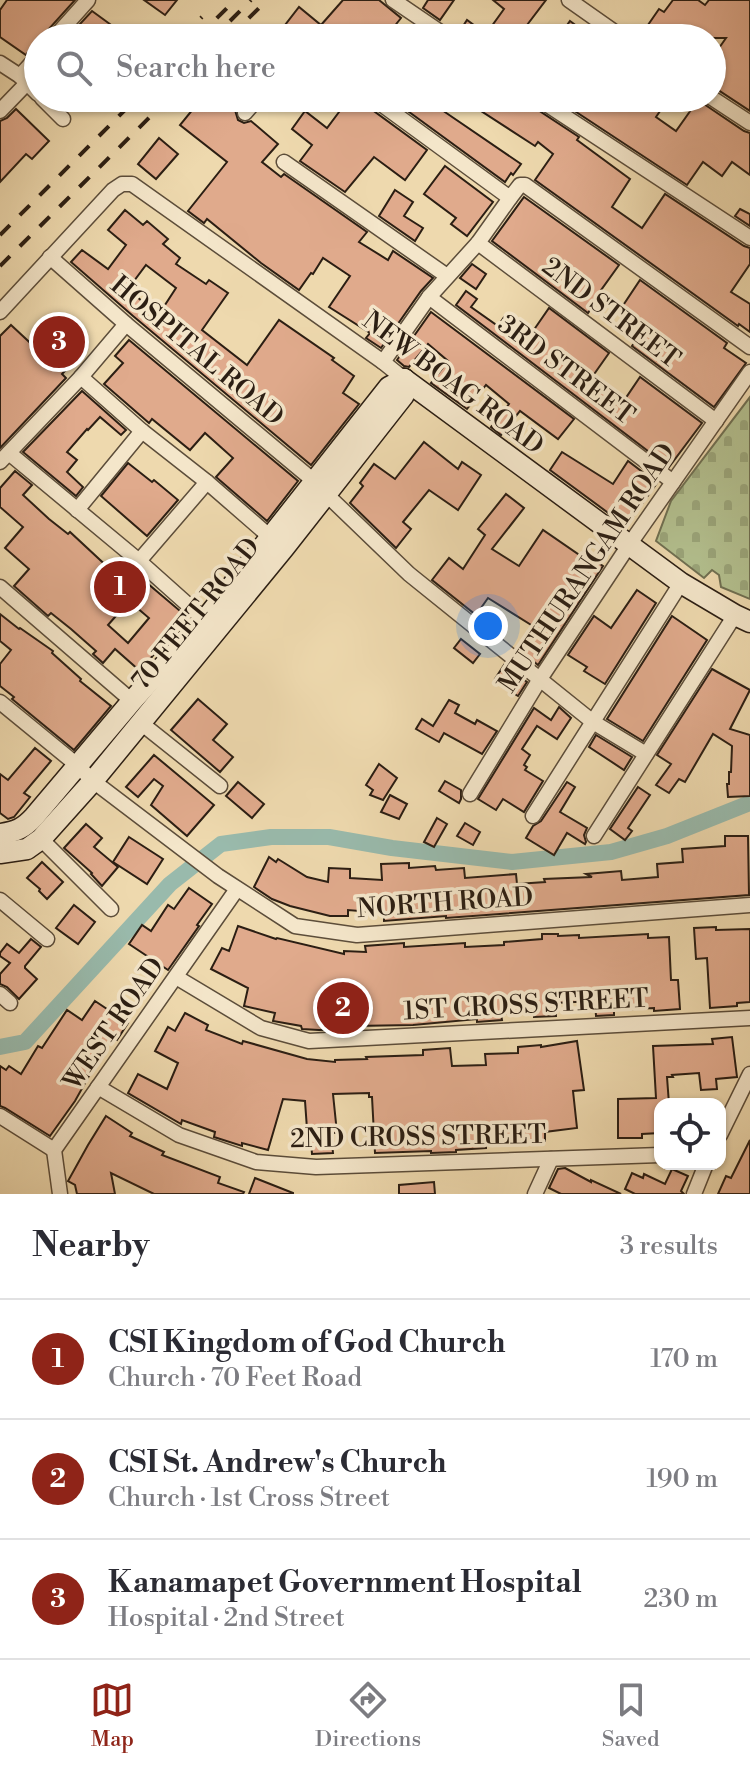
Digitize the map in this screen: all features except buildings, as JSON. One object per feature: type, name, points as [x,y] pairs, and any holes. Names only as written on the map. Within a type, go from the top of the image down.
[{"type":"main road","name":"70 FEET ROAD","points":[[0,853],[27,849],[41,839],[93,781],[141,723],[320,487],[404,395],[404,379]]},
{"type":"main road","name":"NEW BOAG ROAD","points":[[404,379],[681,583],[743,619]]},
{"type":"main road","points":[[0,834],[23,828],[132,701],[277,543]]},
{"type":"street","points":[[67,24],[88,0]]},
{"type":"street","points":[[393,0],[428,24]]},
{"type":"street","points":[[569,0],[603,24]]},
{"type":"street","points":[[0,63],[24,79],[0,111]]},
{"type":"street","points":[[726,107],[750,123]]},
{"type":"street","points":[[56,112],[63,119]]},
{"type":"street","points":[[392,112],[510,198]]},
{"type":"street","points":[[558,112],[750,238]]},
{"type":"street","points":[[284,162],[447,276]]},
{"type":"street","name":"NEW BOAG ROAD","points":[[50,257],[113,190],[127,183],[138,187],[404,379]]},
{"type":"street","points":[[383,362],[429,297],[478,243],[520,185],[525,185],[750,347]]},
{"type":"street","name":"2ND STREET","points":[[478,243],[716,421]]},
{"type":"street","points":[[0,312],[50,257]]},
{"type":"street","name":"HOSPITAL ROAD","points":[[50,257],[320,487],[409,574],[593,722],[646,754]]},
{"type":"street","name":"3RD STREET","points":[[429,297],[673,482]]},
{"type":"street","points":[[126,324],[5,458],[77,510],[205,620]]},
{"type":"street","name":"MUTHURANGAM ROAD","points":[[470,794],[540,679],[750,372]]},
{"type":"street","points":[[81,377],[277,543]]},
{"type":"street","points":[[77,510],[142,431]]},
{"type":"street","points":[[139,561],[207,482]]},
{"type":"street","points":[[533,816],[681,583]]},
{"type":"street","points":[[0,587],[132,701]]},
{"type":"street","points":[[594,836],[646,754],[743,619]]},
{"type":"street","name":"NORTH ROAD","points":[[0,702],[93,781],[218,876],[295,926],[357,935],[750,905]]},
{"type":"street","points":[[141,723],[220,786]]},
{"type":"street","points":[[41,839],[111,909]]},
{"type":"street","name":"WEST ROAD","points":[[54,1150],[237,889]]},
{"type":"street","points":[[0,900],[47,939]]},
{"type":"street","name":"1ST CROSS STREET","points":[[176,977],[261,1028],[309,1041],[750,1018]]},
{"type":"street","points":[[726,1123],[750,1074]]},
{"type":"street","name":"2ND CROSS STREET","points":[[98,1087],[179,1135],[256,1162],[316,1167],[654,1155]]},
{"type":"street","points":[[0,1116],[54,1150],[60,1194]]},
{"type":"street","points":[[535,1194],[551,1159]]},
{"type":"street","points":[[694,1194],[704,1170]]},
{"type":"green space","points":[[750,397],[750,599],[721,587],[719,575],[712,570],[704,578],[656,541],[671,501]]},
{"type":"waterway","points":[[0,1047],[25,1042],[170,884],[221,844],[271,837],[329,837],[512,862],[611,852],[667,836],[750,803]]},
{"type":"railway","points":[[211,24],[235,0]]},
{"type":"railway","points":[[230,21],[251,0]]},
{"type":"railway","points":[[243,24],[267,0]]},
{"type":"railway","points":[[195,24],[202,17]]},
{"type":"railway","points":[[0,235],[123,112]]},
{"type":"railway","points":[[0,266],[155,112]]},
{"type":"place","name":"Kanamapet Government Hospital","points":[[59,342]]},
{"type":"place","name":"CSI Kingdom of God Church","points":[[120,587]]},
{"type":"place","name":"CSI St. Andrew's Church","points":[[343,1008]]}]
